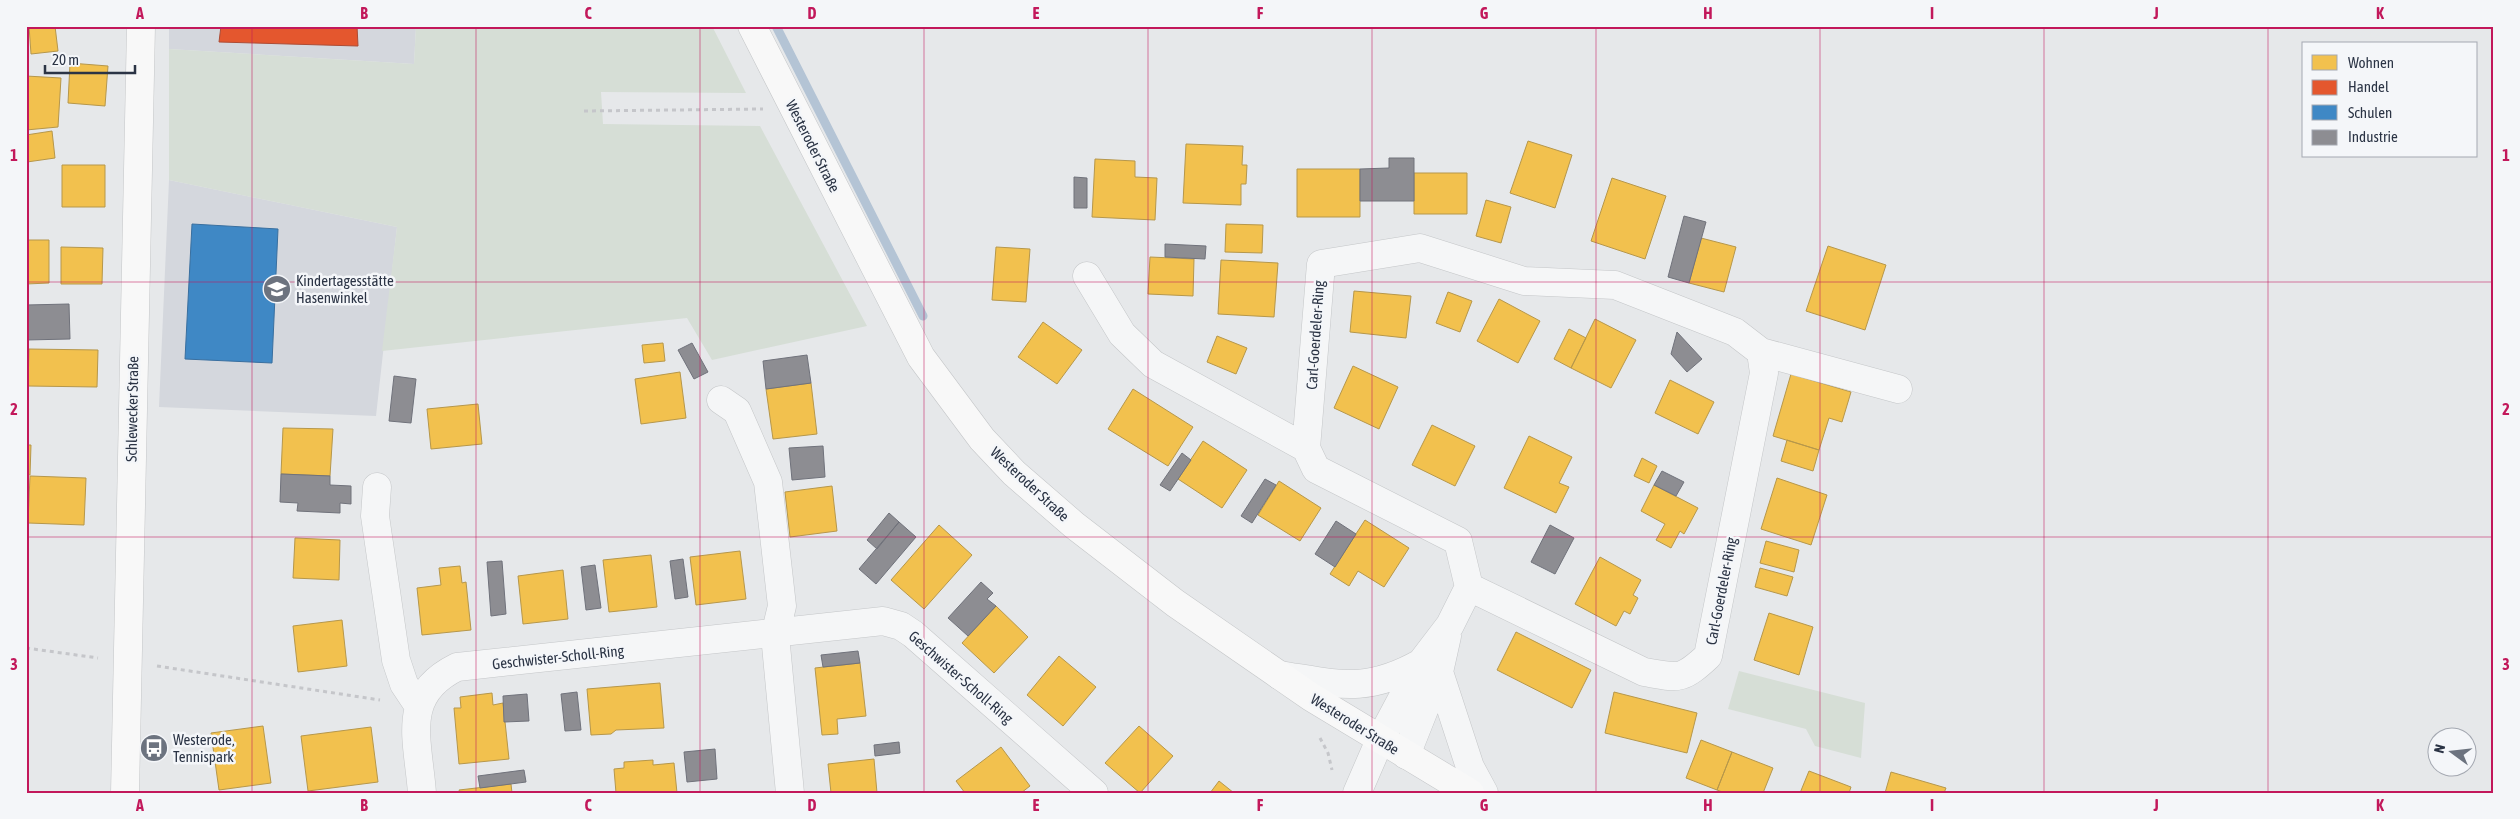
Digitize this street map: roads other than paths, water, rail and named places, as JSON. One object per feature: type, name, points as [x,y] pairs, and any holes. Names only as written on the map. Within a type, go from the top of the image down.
[{"type":"street","name":"Schlewecker Straße","points":[[125,793],[126,662],[141,26]]},
{"type":"street","name":"Westeroder Straße","points":[[752,26],[921,356],[982,439],[1014,473],[1074,525],[1175,603],[1279,675],[1380,740],[1470,793]]},
{"type":"street","name":"Carl-Goerdeler-Ring","points":[[1306,448],[1321,264],[1420,248],[1524,281],[1615,285],[1735,332],[1761,352],[1898,389]]},
{"type":"street","points":[[1087,276],[1122,334],[1153,364],[1306,448],[1316,468],[1458,541],[1469,586],[1430,668],[1406,755]]},
{"type":"street","name":"Carl-Goerdeler-Ring","points":[[1469,586],[1644,672],[1670,676],[1689,674],[1708,656],[1764,373],[1761,352]]},
{"type":"street","points":[[721,400],[737,412],[768,482],[782,606],[775,635],[790,793]]},
{"type":"street","points":[[378,487],[375,516],[396,660],[404,684],[418,705],[417,724],[422,793]]},
{"type":"street","name":"Geschwister-Scholl-Ring","points":[[418,705],[425,692],[438,676],[457,667],[775,635],[883,621],[901,626],[913,634],[1094,793]]},
{"type":"street","points":[[1279,675],[1363,685],[1430,668]]},
{"type":"street","points":[[1357,793],[1380,740],[1430,668]]},
{"type":"street","points":[[1430,668],[1470,767],[1484,793]]},
{"type":"waterway","points":[[776,26],[923,316]]},
{"type":"place","name":"Kindertagesstätte Hasenwinkel","points":[[277,289]]},
{"type":"place","name":"Westerode, Tennispark","points":[[154,748]]}]
